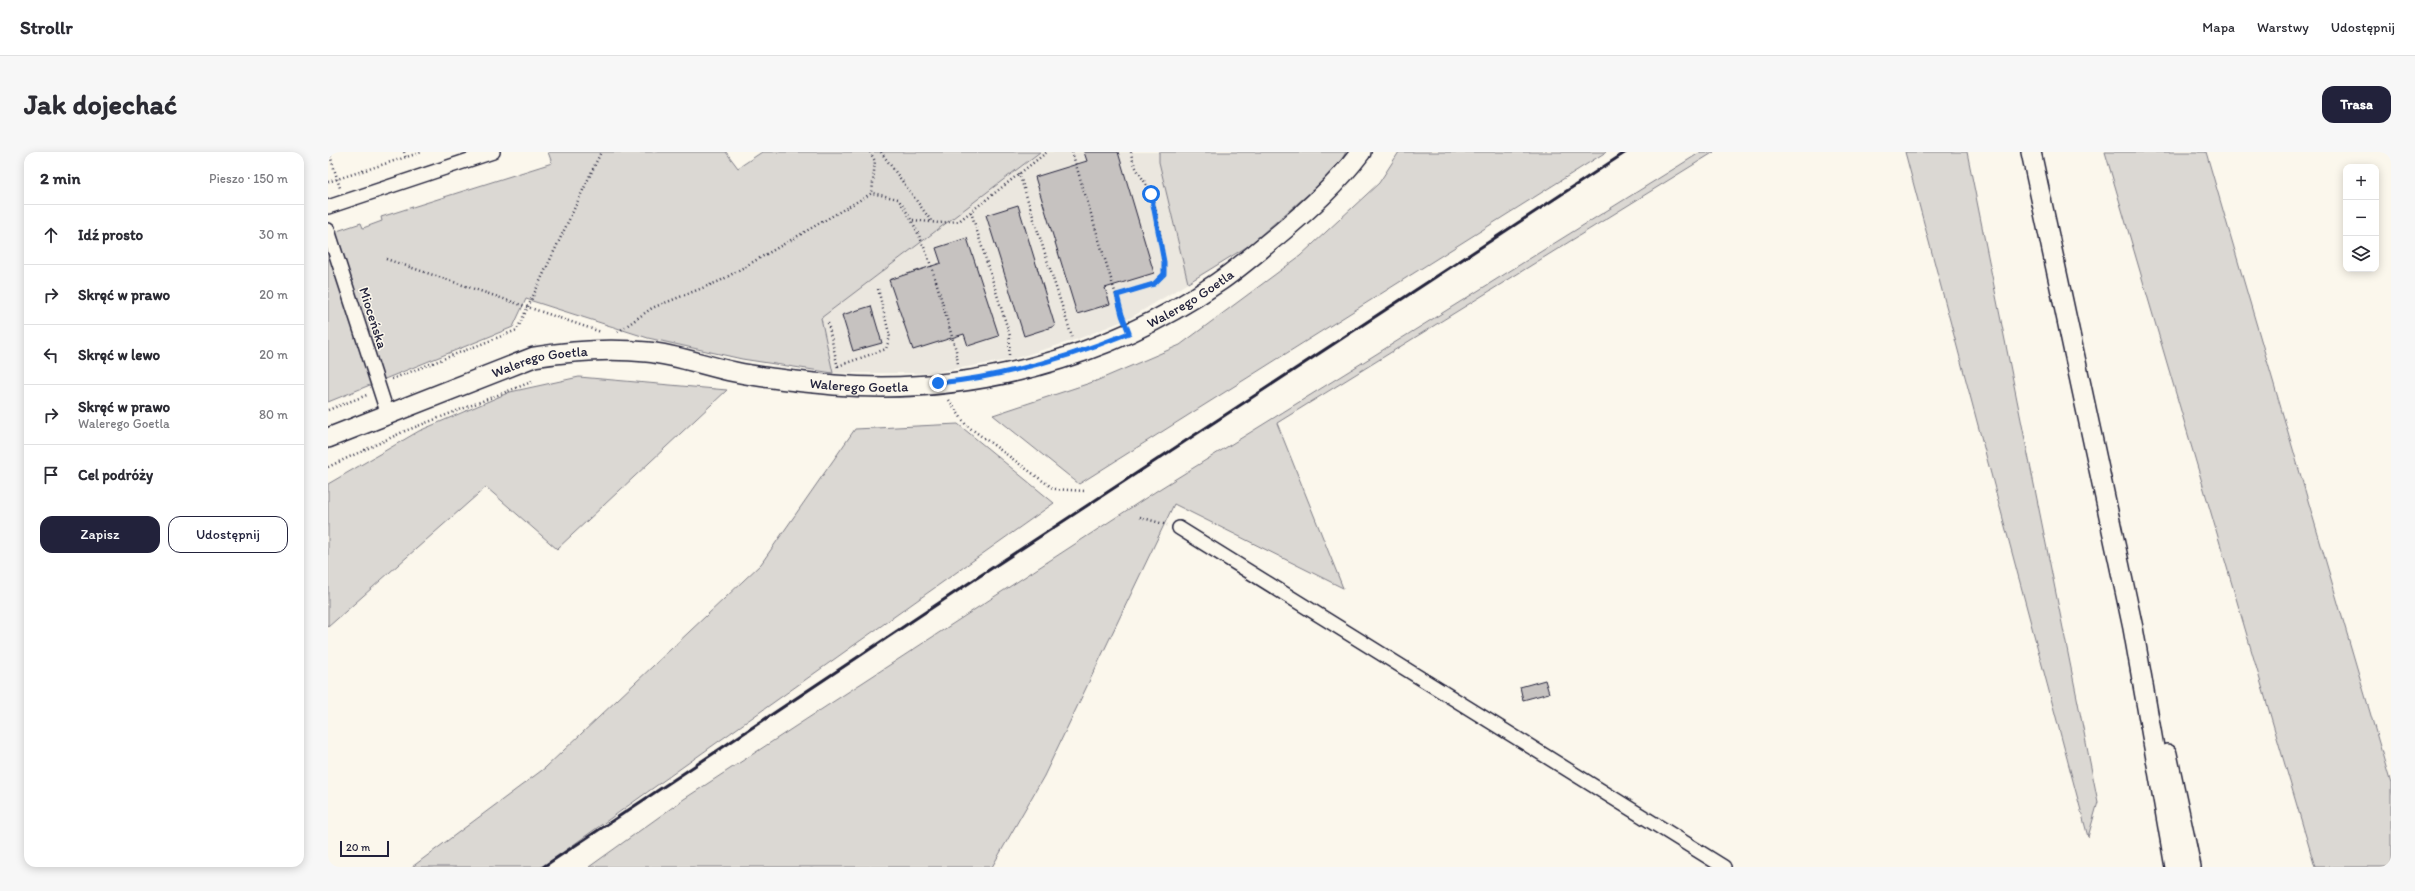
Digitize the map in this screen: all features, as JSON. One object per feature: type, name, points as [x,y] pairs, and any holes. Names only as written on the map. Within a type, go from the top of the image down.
[{"type":"street","points":[[328,207],[493,152]]},
{"type":"street","name":"Walerego Goetla","points":[[328,438],[534,357],[556,354],[645,352],[681,357],[734,372],[836,385],[884,386],[938,383],[960,381],[1012,372],[1077,354],[1129,333],[1217,283],[1312,206],[1346,173],[1361,152]]},
{"type":"street","points":[[2031,152],[2133,628],[2175,867]]},
{"type":"street","name":"Mioceńska","points":[[328,230],[388,415]]},
{"type":"street","points":[[1179,528],[1724,867]]},
{"type":"street","points":[[2133,628],[2144,660],[2191,867]]},
{"type":"path","points":[[329,152],[338,179]]},
{"type":"path","points":[[404,152],[406,158]]},
{"type":"path","points":[[328,182],[422,152]]},
{"type":"path","points":[[388,381],[516,330],[601,152]]},
{"type":"path","points":[[870,152],[875,161],[872,193]]},
{"type":"path","points":[[881,152],[932,222]]},
{"type":"path","points":[[913,220],[932,222],[959,221],[1047,152]]},
{"type":"path","points":[[1072,152],[1122,315],[1129,333]]},
{"type":"path","points":[[1117,295],[1154,284],[1164,274],[1164,262],[1151,194],[1132,163],[1130,152]]},
{"type":"path","points":[[1019,173],[1077,354]]},
{"type":"path","points":[[612,336],[652,308],[720,281],[872,193],[898,199],[913,220],[922,242],[956,350],[960,381]]},
{"type":"path","points":[[971,212],[1010,336],[1009,356],[1012,372]]},
{"type":"path","points":[[386,259],[605,334]]},
{"type":"path","points":[[838,366],[886,349],[890,337],[878,289]]},
{"type":"path","points":[[828,323],[838,366],[836,385]]},
{"type":"path","points":[[328,467],[405,431],[534,381]]},
{"type":"path","points":[[938,383],[966,425],[1054,489],[1085,492]]},
{"type":"path","points":[[328,410],[367,395]]},
{"type":"path","points":[[1140,517],[1179,528]]},
{"type":"shaded area","points":[[548,152],[726,152],[738,168],[762,152],[1040,152],[821,318],[833,373],[742,359],[648,338],[526,299],[513,327],[328,402],[328,234],[361,223],[363,228],[382,221],[381,217],[552,163]]},
{"type":"shaded area","points":[[1040,152],[1159,152],[1159,162],[1188,283],[1130,318],[1078,339],[1009,360],[929,373],[833,373],[820,318]]},
{"type":"shaded area","points":[[1159,152],[1346,152],[1335,171],[1248,246],[1188,283],[1159,162]]},
{"type":"shaded area","points":[[1399,152],[1606,152],[1079,484],[993,415],[1096,381],[1180,345],[1300,256],[1379,183]]},
{"type":"shaded area","points":[[1701,152],[1714,152],[1277,423],[1343,588],[1174,504],[1044,776],[992,867],[589,867],[684,799],[1161,488]]},
{"type":"shaded area","points":[[1905,152],[1967,152],[2098,802],[2088,837]]},
{"type":"shaded area","points":[[2105,152],[2206,152],[2391,784],[2391,867],[2315,867]]},
{"type":"shaded area","points":[[579,377],[727,390],[557,549],[486,487],[328,627],[328,484],[419,431],[510,392]]},
{"type":"shaded area","points":[[958,424],[1054,503],[542,867],[412,867],[545,768],[761,564],[855,429]]},
{"type":"building","points":[[1084,152],[1118,152],[1154,273],[1105,288],[1110,304],[1077,314],[1035,177],[1087,161]]},
{"type":"building","points":[[1018,205],[1055,326],[1024,336],[986,215]]},
{"type":"building","points":[[967,238],[999,336],[968,346],[964,334],[913,350],[889,280],[941,263],[936,248]]},
{"type":"building","points":[[871,306],[882,343],[853,351],[842,315]]},
{"type":"building","points":[[1545,680],[1549,693],[1523,700],[1520,687]]},
{"type":"railway","points":[[543,867],[963,587],[1626,152]]},
{"type":"route","points":[[938,383],[960,381],[1038,366],[1077,354],[1129,333],[1122,315],[1117,295],[1154,284],[1164,274],[1164,262],[1151,194]]}]
